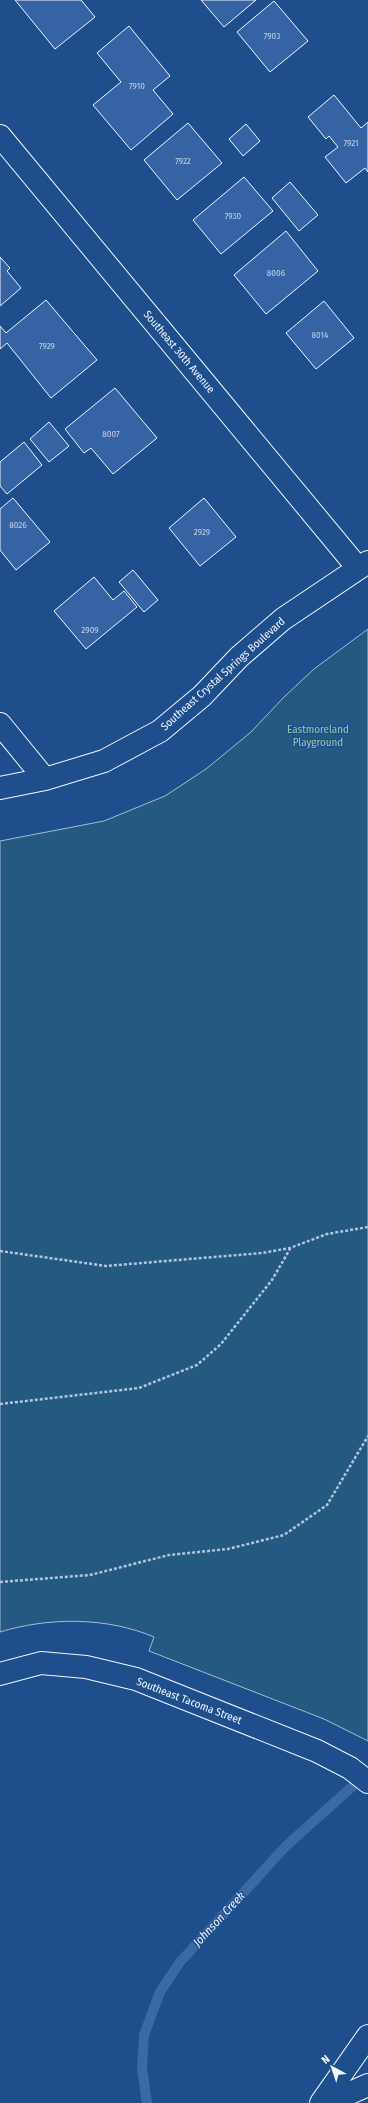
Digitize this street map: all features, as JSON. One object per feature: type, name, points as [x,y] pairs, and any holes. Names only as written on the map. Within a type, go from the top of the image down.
[{"type":"street","name":"Southeast 30th Avenue","points":[[0,136],[363,565]]},
{"type":"street","name":"Southeast Crystal Springs Boulevard","points":[[0,788],[45,779],[104,761],[160,731],[202,696],[239,657],[283,618],[363,565]]},
{"type":"street","points":[[0,724],[45,779]]},
{"type":"street","name":"Southeast Tacoma Street","points":[[0,1674],[41,1663],[86,1667],[129,1678],[317,1751],[350,1768],[368,1782]]},
{"type":"street","points":[[321,2103],[368,2036]]},
{"type":"street","points":[[328,2103],[368,2085]]},
{"type":"path","points":[[0,1251],[106,1266],[262,1253],[290,1248],[327,1234],[368,1227]]},
{"type":"path","points":[[0,1404],[139,1388],[197,1365],[221,1344],[249,1309],[272,1280],[290,1248]]},
{"type":"path","points":[[0,1582],[90,1575],[169,1555],[228,1549],[284,1535],[327,1504],[368,1436]]},
{"type":"green space","name":"Eastmoreland Playground","points":[[368,629],[368,1741],[324,1719],[149,1651],[154,1637],[136,1630],[78,1621],[38,1624],[0,1632],[0,841],[104,821],[165,796],[206,769],[251,732],[284,697],[314,669]]},
{"type":"building","points":[[15,0],[81,0],[95,17],[55,49]]},
{"type":"building","points":[[201,0],[256,0],[224,27]]},
{"type":"building","points":[[274,1],[308,41],[270,72],[237,32]]},
{"type":"building","points":[[129,26],[170,76],[153,90],[173,114],[131,150],[93,105],[121,82],[97,53]]},
{"type":"building","points":[[334,95],[361,128],[368,122],[368,172],[365,168],[346,183],[325,157],[338,147],[329,136],[326,139],[308,117]]},
{"type":"building","points":[[188,123],[222,163],[177,200],[144,160]]},
{"type":"building","points":[[246,124],[260,141],[243,156],[229,139]]},
{"type":"building","points":[[244,177],[273,211],[221,254],[193,220]]},
{"type":"building","points":[[290,182],[318,215],[299,231],[272,198]]},
{"type":"building","points":[[286,231],[318,271],[266,314],[234,275]]},
{"type":"building","points":[[0,257],[10,268],[7,271],[21,288],[0,306]]},
{"type":"building","points":[[46,300],[97,360],[51,398],[7,343],[0,349],[0,326],[6,333]]},
{"type":"building","points":[[324,301],[354,338],[316,369],[286,333]]},
{"type":"building","points":[[115,388],[157,438],[113,474],[91,448],[84,453],[65,429]]},
{"type":"building","points":[[49,422],[69,446],[49,462],[30,439]]},
{"type":"building","points":[[24,442],[42,465],[7,494],[0,486],[0,462]]},
{"type":"building","points":[[13,498],[50,542],[16,570],[0,550],[0,509]]},
{"type":"building","points":[[204,498],[236,537],[200,566],[169,528]]},
{"type":"building","points":[[133,570],[158,600],[144,612],[119,582]]},
{"type":"building","points":[[94,577],[113,600],[124,591],[137,607],[86,649],[54,611]]},
{"type":"waterway","name":"Johnson Creek","points":[[147,2103],[142,2068],[144,2035],[160,1992],[180,1962],[286,1846],[364,1776]]}]
